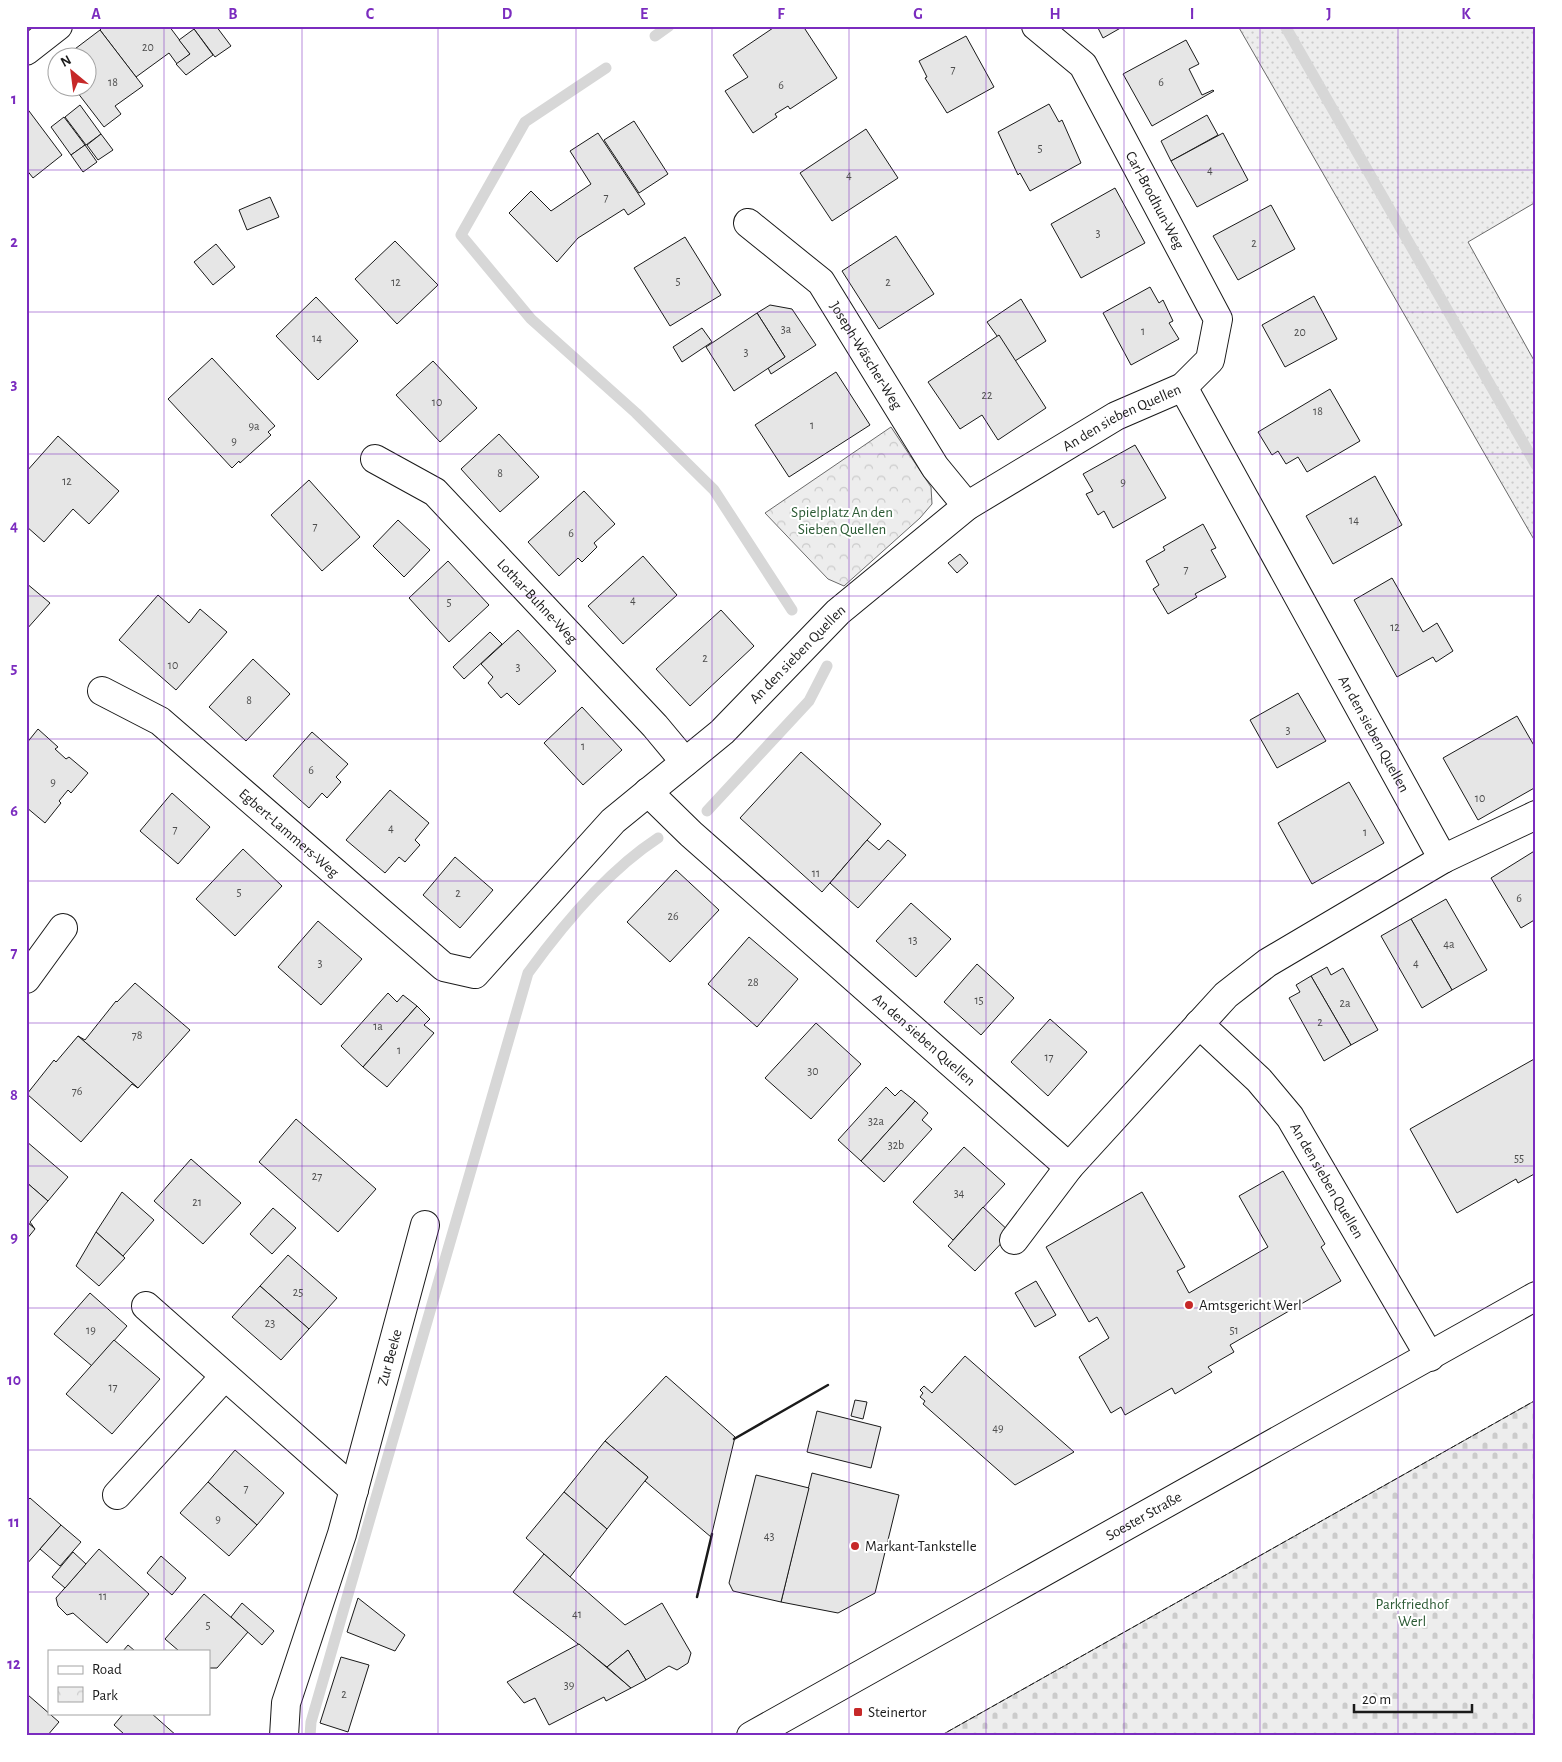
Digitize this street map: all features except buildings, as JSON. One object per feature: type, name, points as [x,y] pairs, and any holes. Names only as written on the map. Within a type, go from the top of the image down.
[{"type":"street","points":[[26,50],[58,26]]},
{"type":"street","name":"Carl-Brodhun-Weg","points":[[1036,26],[1083,64],[1218,319],[1210,360],[1183,387]]},
{"type":"street","name":"Joseph-Wäscher-Weg","points":[[748,223],[821,282],[935,467],[967,506]]},
{"type":"street","name":"An den sieben Quellen","points":[[475,974],[612,821],[722,732],[838,612],[967,506],[1116,416],[1183,387],[1443,859]]},
{"type":"street","name":"Lothar-Buhne-Weg","points":[[374,459],[435,492],[655,726],[685,762]]},
{"type":"street","name":"Egbert-Lammers-Weg","points":[[102,690],[160,721],[444,967],[475,974]]},
{"type":"street","name":"An den sieben Quellen","points":[[648,792],[691,834],[1069,1167]]},
{"type":"street","points":[[1014,1240],[1069,1167],[1226,995],[1267,963],[1443,859],[1536,815]]},
{"type":"street","points":[[26,979],[63,928]]},
{"type":"street","name":"An den sieben Quellen","points":[[1199,1024],[1259,1080],[1290,1117],[1430,1357]]},
{"type":"street","name":"Zur Beeke","points":[[284,1736],[286,1703],[342,1534],[425,1225]]},
{"type":"street","name":"Soester Straße","points":[[750,1736],[1536,1296]]},
{"type":"street","points":[[146,1306],[354,1490]]},
{"type":"street","points":[[117,1495],[224,1377]]},
{"type":"green space","points":[[1238,26],[1536,26],[1536,202],[1468,242],[1536,364],[1536,543]]},
{"type":"green space","name":"Spielplatz An den Sieben Quellen","points":[[891,427],[931,487],[932,504],[920,518],[844,586],[828,579],[765,513]]},
{"type":"green space","name":"Parkfriedhof Werl","points":[[1536,1400],[1536,1736],[940,1736]]},
{"type":"waterway","points":[[655,36],[669,26]]},
{"type":"waterway","points":[[1285,26],[1536,465]]},
{"type":"waterway","points":[[606,68],[525,122],[461,235],[531,319],[636,413],[714,490],[792,610]]},
{"type":"waterway","points":[[707,811],[809,701],[827,666]]},
{"type":"waterway","points":[[310,1736],[311,1722],[528,973],[571,918],[604,882],[658,838]]},
{"type":"fence","points":[[940,1736],[1536,1400]]},
{"type":"wall","points":[[734,1439],[828,1385]]},
{"type":"wall","points":[[697,1597],[712,1534]]},
{"type":"place","name":"Amtsgericht Werl","points":[[1189,1305]]},
{"type":"place","name":"Markant-Tankstelle","points":[[855,1546]]},
{"type":"place","name":"Steinertor","points":[[858,1712]]}]
